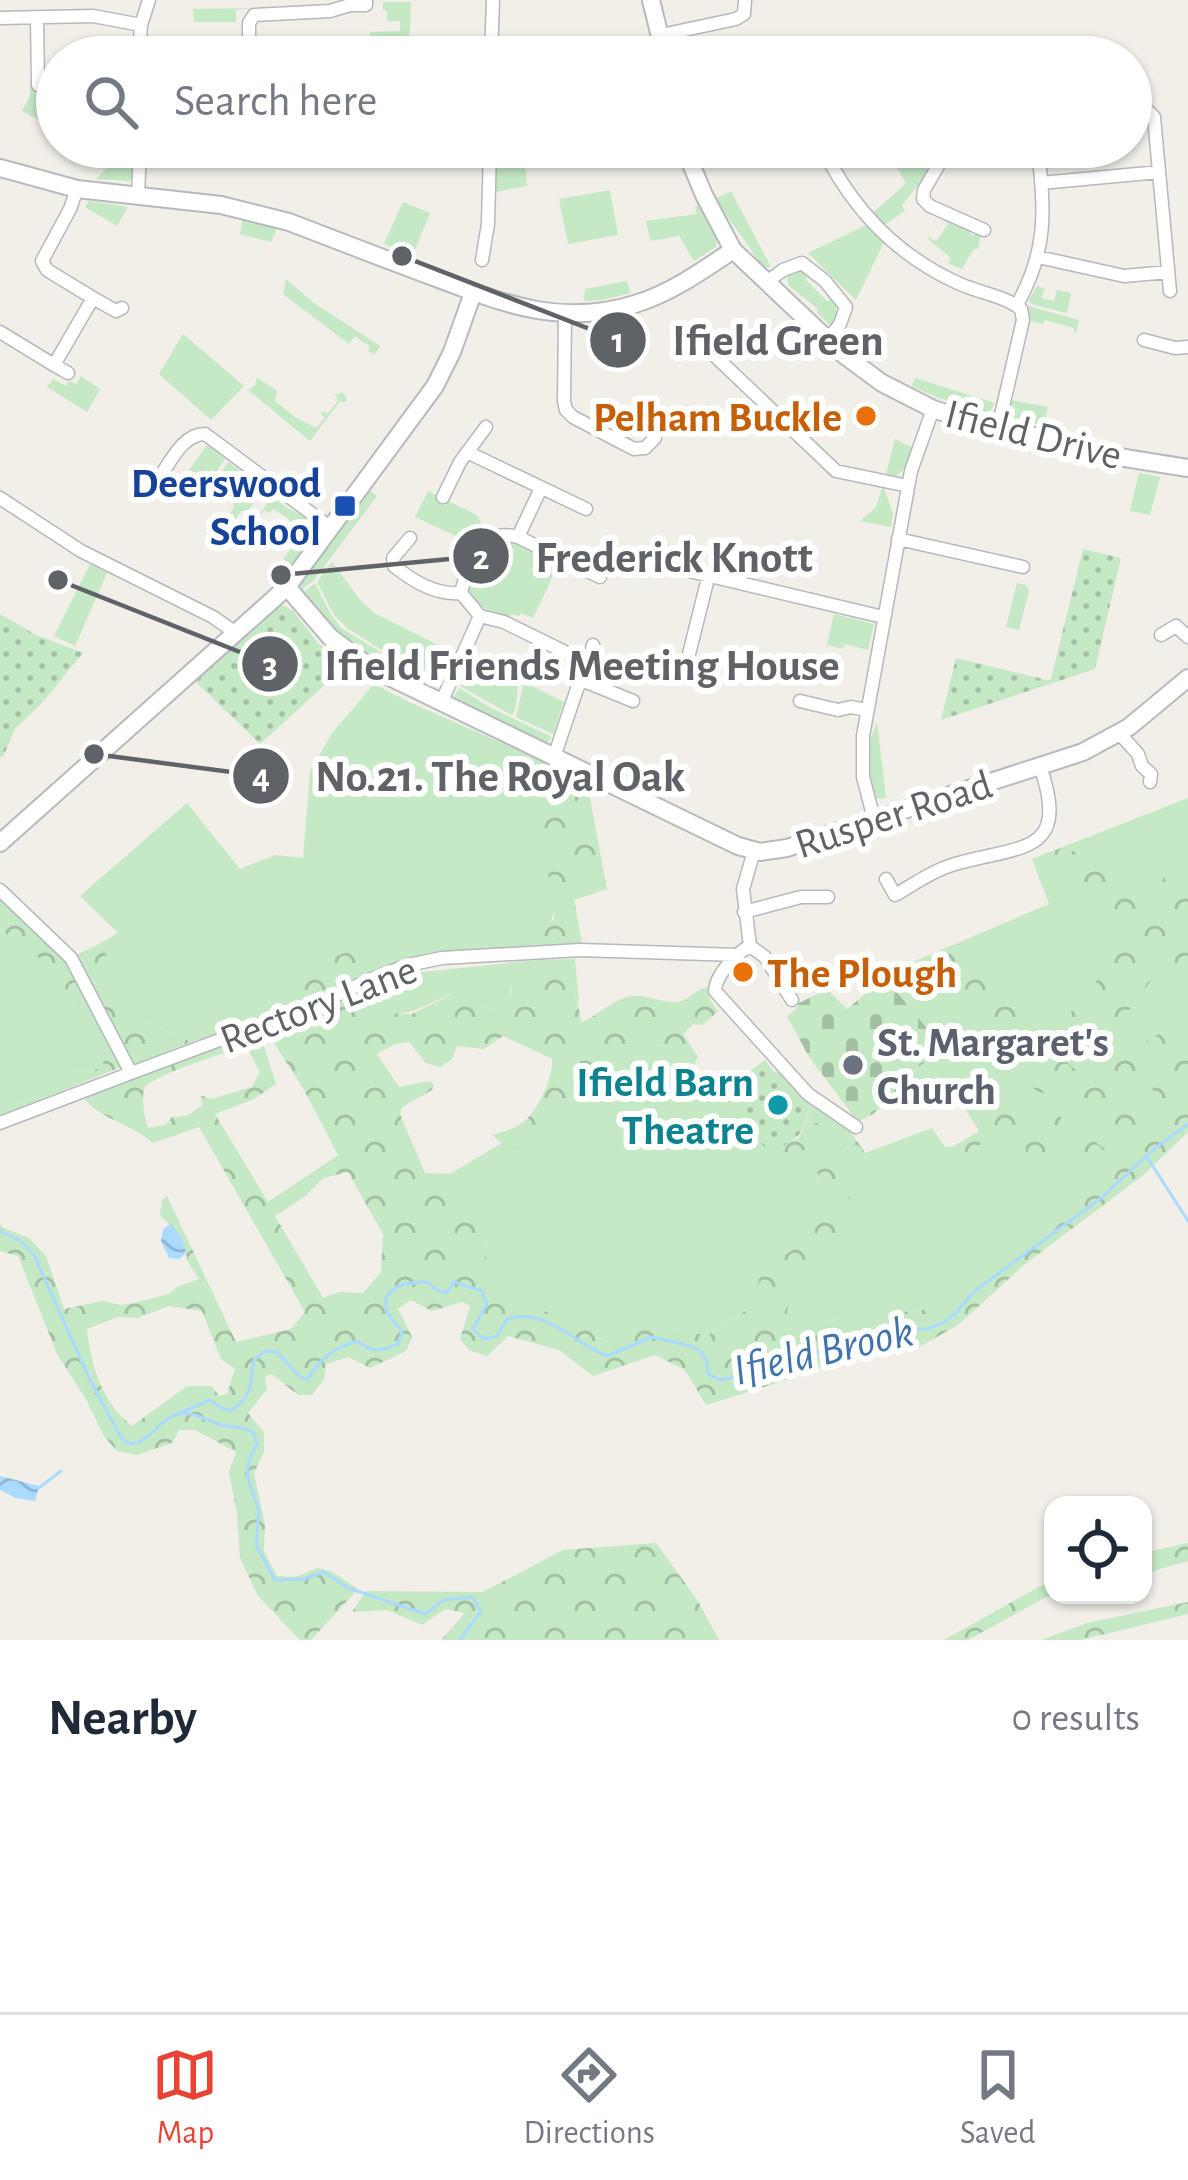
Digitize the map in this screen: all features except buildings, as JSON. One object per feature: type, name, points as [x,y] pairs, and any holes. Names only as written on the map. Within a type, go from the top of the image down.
[{"type":"street","points":[[140,36],[149,0]]},
{"type":"street","points":[[249,36],[254,15],[330,11],[366,5],[366,0]]},
{"type":"street","points":[[492,36],[493,0]]},
{"type":"street","points":[[651,0],[661,35],[736,19],[744,14],[745,0]]},
{"type":"street","points":[[0,18],[103,17],[141,25]]},
{"type":"street","points":[[37,18],[37,36]]},
{"type":"street","points":[[1152,114],[1170,291]]},
{"type":"street","points":[[0,168],[77,189],[256,212],[529,310],[599,312],[646,300],[733,250]]},
{"type":"street","points":[[138,197],[139,168]]},
{"type":"street","points":[[482,260],[489,168]]},
{"type":"street","name":"Ifield Drive","points":[[693,168],[733,250],[828,340],[882,383],[933,409],[998,428],[1188,468]]},
{"type":"street","points":[[834,168],[880,232],[921,263],[1021,309],[1023,320],[998,428]]},
{"type":"street","points":[[937,168],[923,199],[984,230]]},
{"type":"street","points":[[1017,304],[1038,257],[1044,220],[1040,168]]},
{"type":"street","points":[[1041,182],[1159,172]]},
{"type":"street","points":[[77,189],[41,261],[47,270],[93,298],[116,310],[122,308]]},
{"type":"street","points":[[1038,257],[1124,276],[1168,272]]},
{"type":"street","points":[[768,281],[802,263],[825,281],[846,307],[828,340]]},
{"type":"street","points":[[0,843],[286,587],[444,371],[473,293]]},
{"type":"street","points":[[54,365],[93,298]]},
{"type":"street","points":[[565,314],[566,410],[634,449],[645,448],[655,438]]},
{"type":"street","points":[[0,332],[68,373]]},
{"type":"street","points":[[1144,340],[1188,347]]},
{"type":"street","points":[[716,357],[836,470],[908,486]]},
{"type":"street","points":[[874,819],[861,764],[867,710],[914,458],[933,409]]},
{"type":"street","points":[[443,497],[466,452],[486,428]]},
{"type":"street","points":[[159,478],[189,438],[205,434],[331,528]]},
{"type":"street","points":[[466,452],[582,502]]},
{"type":"street","points":[[518,537],[541,488]]},
{"type":"street","points":[[0,497],[81,551],[236,633]]},
{"type":"street","points":[[461,593],[479,548],[497,535],[518,537],[600,577]]},
{"type":"street","points":[[410,538],[393,558],[394,566],[409,578],[439,592],[461,593],[480,616],[504,622],[571,655]]},
{"type":"street","points":[[898,538],[1023,567]]},
{"type":"street","points":[[618,554],[883,617]]},
{"type":"street","points":[[682,677],[709,574]]},
{"type":"street","name":"Rusper Road","points":[[286,587],[339,646],[371,668],[754,851],[787,848],[1083,752],[1119,733],[1188,679]]},
{"type":"street","points":[[441,703],[480,616]]},
{"type":"street","points":[[1161,635],[1177,626],[1188,637]]},
{"type":"street","points":[[554,757],[593,645]]},
{"type":"street","points":[[584,680],[633,701]]},
{"type":"street","points":[[800,700],[838,710],[851,706],[867,710]]},
{"type":"street","points":[[1119,733],[1151,774],[1150,782]]},
{"type":"street","points":[[886,879],[895,896],[950,866],[1032,844],[1046,830],[1051,816],[1040,766]]},
{"type":"street","points":[[754,851],[743,890],[744,951],[716,981],[715,991],[817,1102],[856,1127]]},
{"type":"street","points":[[0,890],[71,958],[130,1073]]},
{"type":"street","points":[[745,912],[801,897],[828,897]]},
{"type":"street","name":"Rectory Lane","points":[[0,1123],[408,965],[442,958],[580,950],[744,951]]},
{"type":"street","points":[[744,951],[765,957],[792,1000]]},
{"type":"green space","points":[[383,2],[411,2],[410,36],[370,36],[370,32],[400,31],[400,21],[387,21]]},
{"type":"green space","points":[[253,8],[236,10],[236,22],[194,22],[193,9]]},
{"type":"green space","points":[[30,86],[36,86],[36,119],[22,111]]},
{"type":"green space","points":[[107,168],[134,168],[129,181],[96,179]]},
{"type":"green space","points":[[496,168],[525,168],[527,186],[495,192]]},
{"type":"green space","points":[[897,168],[927,168],[929,172],[902,205],[905,211],[883,226],[872,213],[906,184]]},
{"type":"green space","points":[[610,190],[618,235],[568,244],[559,199]]},
{"type":"green space","points":[[731,191],[771,267],[761,264],[715,199]]},
{"type":"green space","points":[[89,201],[128,207],[117,226],[85,207]]},
{"type":"green space","points":[[403,202],[430,213],[413,255],[384,244]]},
{"type":"green space","points":[[698,205],[717,236],[716,247],[694,261],[679,236],[650,241],[646,221],[697,214]]},
{"type":"green space","points":[[243,216],[278,226],[271,242],[240,234]]},
{"type":"green space","points":[[944,218],[969,229],[972,236],[981,234],[978,248],[962,269],[948,263],[951,258],[928,239],[936,241],[948,224]]},
{"type":"green space","points":[[866,225],[884,242],[856,300],[808,253]]},
{"type":"green space","points":[[787,272],[808,272],[806,280],[827,301],[835,298],[837,317],[832,327],[788,285]]},
{"type":"green space","points":[[286,279],[380,346],[374,355],[355,336],[349,344],[283,294]]},
{"type":"green space","points":[[627,281],[631,293],[584,301],[585,289]]},
{"type":"green space","points":[[1037,286],[1045,289],[1041,298],[1054,301],[1057,290],[1071,293],[1067,313],[1031,304]]},
{"type":"green space","points":[[1024,305],[1079,320],[1076,333],[1074,328],[1045,320],[1043,324],[1028,320]]},
{"type":"green space","points":[[183,334],[244,386],[211,420],[159,374]]},
{"type":"green space","points":[[81,376],[100,389],[87,412],[47,387],[53,379],[66,386],[69,381],[76,384]]},
{"type":"green space","points":[[257,377],[277,391],[275,401],[316,428],[325,418],[322,411],[328,413],[338,401],[335,394],[344,393],[347,400],[340,401],[310,441],[248,390]]},
{"type":"green space","points":[[915,378],[995,403],[989,413],[936,397],[912,386]]},
{"type":"green space","points":[[1011,400],[1048,407],[1044,426],[1008,418]]},
{"type":"green space","points":[[895,439],[913,448],[904,469],[885,478]]},
{"type":"green space","points":[[207,445],[225,459],[206,486],[196,490],[185,482]]},
{"type":"green space","points":[[228,462],[245,474],[231,493],[211,502],[207,499],[213,483]]},
{"type":"green space","points":[[1139,473],[1160,477],[1150,515],[1130,511]]},
{"type":"green space","points":[[248,477],[264,489],[235,520],[229,515],[232,498]]},
{"type":"green space","points":[[883,486],[893,513],[891,527],[860,521],[876,507]]},
{"type":"green space","points":[[368,489],[377,496],[302,590],[303,576]]},
{"type":"green space","points":[[270,490],[317,526],[292,565],[283,559],[300,536],[286,526],[290,520],[274,509],[256,518]]},
{"type":"green space","points":[[428,491],[477,515],[485,531],[473,544],[415,517]]},
{"type":"green space","points":[[509,539],[559,563],[533,618],[521,613],[508,618],[496,614],[468,593],[487,546]]},
{"type":"green space","points":[[1083,549],[1121,558],[1095,669],[941,720],[956,658],[1051,679]]},
{"type":"green space","points":[[332,562],[376,614],[452,652],[440,677],[393,657],[334,615],[317,582]]},
{"type":"green space","points":[[90,564],[107,573],[75,646],[54,636]]},
{"type":"green space","points":[[315,583],[341,628],[397,662],[391,673],[332,628],[304,592]]},
{"type":"green space","points":[[1017,583],[1029,591],[1019,630],[1006,627]]},
{"type":"green space","points":[[283,605],[319,644],[348,664],[260,744],[194,680]]},
{"type":"green space","points":[[0,614],[36,635],[83,653],[15,729],[3,757],[0,756]]},
{"type":"green space","points":[[834,614],[874,624],[868,650],[827,645]]},
{"type":"green space","points":[[472,660],[520,680],[512,715],[460,686]]},
{"type":"green space","points":[[524,682],[564,702],[553,734],[516,717]]},
{"type":"green space","points":[[374,684],[533,757],[554,911],[550,924],[512,938],[511,947],[406,960],[260,1020],[191,1042],[135,1017],[101,943],[118,933],[80,896],[187,803],[240,869],[275,855],[303,858],[310,772],[332,733]]},
{"type":"green space","points":[[459,688],[552,737],[545,745],[453,699]]},
{"type":"green space","points":[[877,722],[886,798],[874,799],[867,757]]},
{"type":"green space","points":[[533,757],[587,782],[607,889],[574,900],[582,944],[511,947],[511,938],[543,929],[554,919]]},
{"type":"green space","points":[[1188,798],[1188,1132],[1142,1176],[1118,1156],[1079,1196],[990,1260],[941,1308],[806,1323],[781,1341],[775,1333],[786,1316],[798,1246],[760,1273],[755,1304],[707,1336],[668,1327],[610,1340],[595,1337],[583,1325],[495,1294],[486,1266],[485,1225],[450,1174],[502,1143],[520,1145],[573,1110],[606,1065],[646,1046],[677,1045],[701,1073],[718,1112],[807,1149],[818,1165],[818,1179],[850,1176],[865,1153],[932,1128],[945,1147],[980,1132],[938,1077],[919,1091],[906,1075],[945,1050],[885,978],[1049,904],[1032,859]]},
{"type":"green space","points":[[1062,848],[1101,860],[1147,904],[1166,875],[1188,854],[1188,1007],[1174,972],[1157,967],[1126,1014],[1136,1050],[1132,1094],[1136,1112],[1152,1100],[1154,1075],[1147,1041],[1170,1028],[1188,1031],[1188,1132],[1142,1176],[1024,1265],[958,1325],[921,1346],[835,1357],[812,1372],[706,1405],[685,1370],[655,1355],[593,1376],[559,1350],[508,1336],[487,1356],[469,1350],[460,1339],[470,1306],[462,1302],[432,1311],[411,1300],[398,1309],[412,1337],[406,1351],[370,1368],[349,1357],[326,1364],[324,1379],[312,1395],[298,1395],[272,1374],[265,1376],[267,1389],[248,1413],[264,1432],[264,1452],[254,1473],[265,1525],[264,1551],[277,1576],[295,1577],[318,1568],[358,1589],[311,1640],[300,1640],[258,1596],[240,1558],[229,1472],[236,1452],[195,1430],[179,1430],[172,1443],[137,1455],[117,1451],[57,1354],[18,1256],[0,1251],[0,1222],[29,1238],[46,1256],[64,1309],[103,1301],[121,1305],[169,1294],[199,1279],[188,1262],[181,1235],[160,1215],[167,1196],[236,1342],[291,1329],[305,1312],[199,1127],[153,1143],[99,1112],[83,1097],[253,1031],[264,1046],[276,1084],[254,1099],[215,1114],[268,1202],[338,1155],[269,1035],[272,1026],[361,992],[367,1013],[412,1014],[454,993],[471,1004],[496,1010],[509,998],[517,978],[547,969],[570,983],[581,1022],[631,996],[678,1002],[707,987],[718,1011],[683,1034],[698,1057],[694,1065],[677,1045],[646,1046],[606,1065],[573,1110],[520,1145],[502,1143],[492,1135],[529,1117],[545,1089],[552,1059],[503,1036],[484,1049],[457,1046],[452,1059],[440,1067],[426,1063],[409,1042],[377,1054],[399,1087],[430,1081],[434,1085],[402,1107],[400,1114],[425,1173],[450,1174],[485,1225],[486,1266],[496,1294],[584,1325],[596,1338],[610,1340],[633,1324],[707,1336],[754,1305],[760,1273],[798,1246],[826,1206],[847,1213],[848,1232],[839,1262],[790,1297],[786,1317],[775,1333],[781,1340],[805,1323],[941,1308],[990,1260],[1079,1196],[1131,1148],[1129,1135],[1108,1118],[1031,1086],[1021,1071],[1020,1046],[976,1002],[939,951],[952,945],[985,969],[1017,1015],[1087,1081],[1093,1074],[1093,1058],[1062,1031],[1068,1014],[1087,1000],[1119,936],[1052,873],[1046,853]],"holes":[[[246,1046],[260,1072],[252,1087],[211,1099],[200,1095],[202,1106],[186,1116],[172,1117],[166,1125],[148,1128],[145,1088],[191,1064]],[[348,1172],[383,1234],[381,1272],[363,1293],[339,1292],[323,1298],[275,1216],[323,1178]],[[169,1306],[202,1311],[221,1359],[235,1369],[227,1394],[219,1396],[212,1386],[187,1386],[132,1426],[100,1383],[87,1329],[118,1317],[138,1318]]]},
{"type":"green space","points":[[0,899],[66,961],[121,1067],[0,1116],[0,1110],[41,1094],[68,1072],[98,1069],[105,1060],[57,976],[0,929]]},
{"type":"green space","points":[[0,929],[57,976],[105,1060],[98,1069],[68,1072],[41,1094],[0,1110]]},
{"type":"green space","points":[[101,943],[135,1017],[191,1042],[132,1065],[76,955]]},
{"type":"green space","points":[[349,952],[360,977],[260,1020],[257,1013],[263,1000],[309,980],[329,961]]},
{"type":"green space","points":[[575,959],[579,1003],[571,984],[512,983],[509,998],[496,1010],[471,1004],[453,993],[412,1011],[382,1014],[366,1013],[361,992],[422,972]]},
{"type":"green space","points":[[885,978],[945,1050],[907,1074],[911,1081],[858,1122],[809,1057],[787,1016],[799,1003],[827,989],[847,1009]]},
{"type":"green space","points":[[765,1060],[811,1103],[799,1135],[769,1152],[722,1099],[736,1081]]},
{"type":"green space","points":[[938,1077],[955,1080],[970,1096],[998,1094],[1059,1116],[1105,1149],[1048,1174],[1028,1165],[1023,1129],[1012,1125],[967,1152],[936,1161],[931,1152],[952,1147],[980,1131]]},
{"type":"green space","points":[[729,1079],[736,1081],[732,1091],[769,1152],[799,1138],[807,1121],[820,1124],[823,1144],[834,1158],[843,1156],[857,1141],[865,1153],[850,1176],[850,1199],[824,1194],[807,1149],[768,1163],[718,1112],[705,1083],[719,1086]]},
{"type":"green space","points":[[811,1103],[845,1125],[857,1141],[843,1157],[834,1158],[823,1144],[819,1124],[807,1121]]},
{"type":"green space","points":[[656,1543],[698,1601],[719,1640],[441,1640],[465,1613],[445,1609],[422,1625],[387,1610],[352,1612],[366,1591],[483,1592],[563,1550]]},
{"type":"green space","points":[[1188,1543],[1188,1561],[1152,1571],[1152,1551]]},
{"type":"green space","points":[[1044,1584],[1044,1598],[968,1640],[944,1640]]},
{"type":"green space","points":[[1188,1602],[1188,1614],[1081,1640],[1041,1640],[1087,1623]]},
{"type":"water","points":[[170,1224],[181,1235],[186,1253],[179,1259],[169,1258],[161,1241],[163,1229]]},
{"type":"water","points":[[0,1476],[39,1486],[35,1501],[0,1490]]},
{"type":"waterway","name":"Ifield Brook","points":[[173,1416],[210,1400],[232,1410],[248,1393],[254,1360],[265,1351],[277,1352],[307,1380],[328,1355],[348,1344],[357,1341],[377,1350],[398,1344],[402,1332],[386,1311],[386,1298],[409,1283],[427,1282],[446,1293],[454,1282],[482,1291],[487,1304],[473,1329],[484,1339],[497,1336],[507,1319],[520,1317],[545,1322],[604,1355],[652,1337],[700,1351],[709,1375],[720,1380],[810,1358],[845,1337],[927,1329],[943,1323],[972,1293],[1101,1198],[1188,1124]]},
{"type":"waterway","points":[[1147,1157],[1188,1221]]},
{"type":"waterway","points":[[0,1231],[21,1241],[34,1255],[122,1439],[137,1442],[171,1417],[185,1413],[254,1433],[257,1444],[247,1475],[259,1511],[256,1545],[275,1580],[304,1579],[324,1572],[348,1588],[425,1614],[443,1600],[472,1597],[481,1611],[460,1640]]},
{"type":"waterway","points":[[39,1488],[61,1471]]},
{"type":"place","name":"Ifield Green","points":[[402,256]]},
{"type":"place","name":"Pelham Buckle","points":[[866,416]]},
{"type":"place","name":"Deerswood School","points":[[345,506]]},
{"type":"place","name":"Frederick Knott","points":[[281,575]]},
{"type":"place","name":"Ifield Friends Meeting House","points":[[58,580]]},
{"type":"place","name":"No.21. The Royal Oak","points":[[94,754]]},
{"type":"place","name":"The Plough","points":[[743,972]]},
{"type":"place","name":"St. Margaret's Church","points":[[853,1065]]},
{"type":"place","name":"Ifield Barn Theatre","points":[[778,1105]]}]
